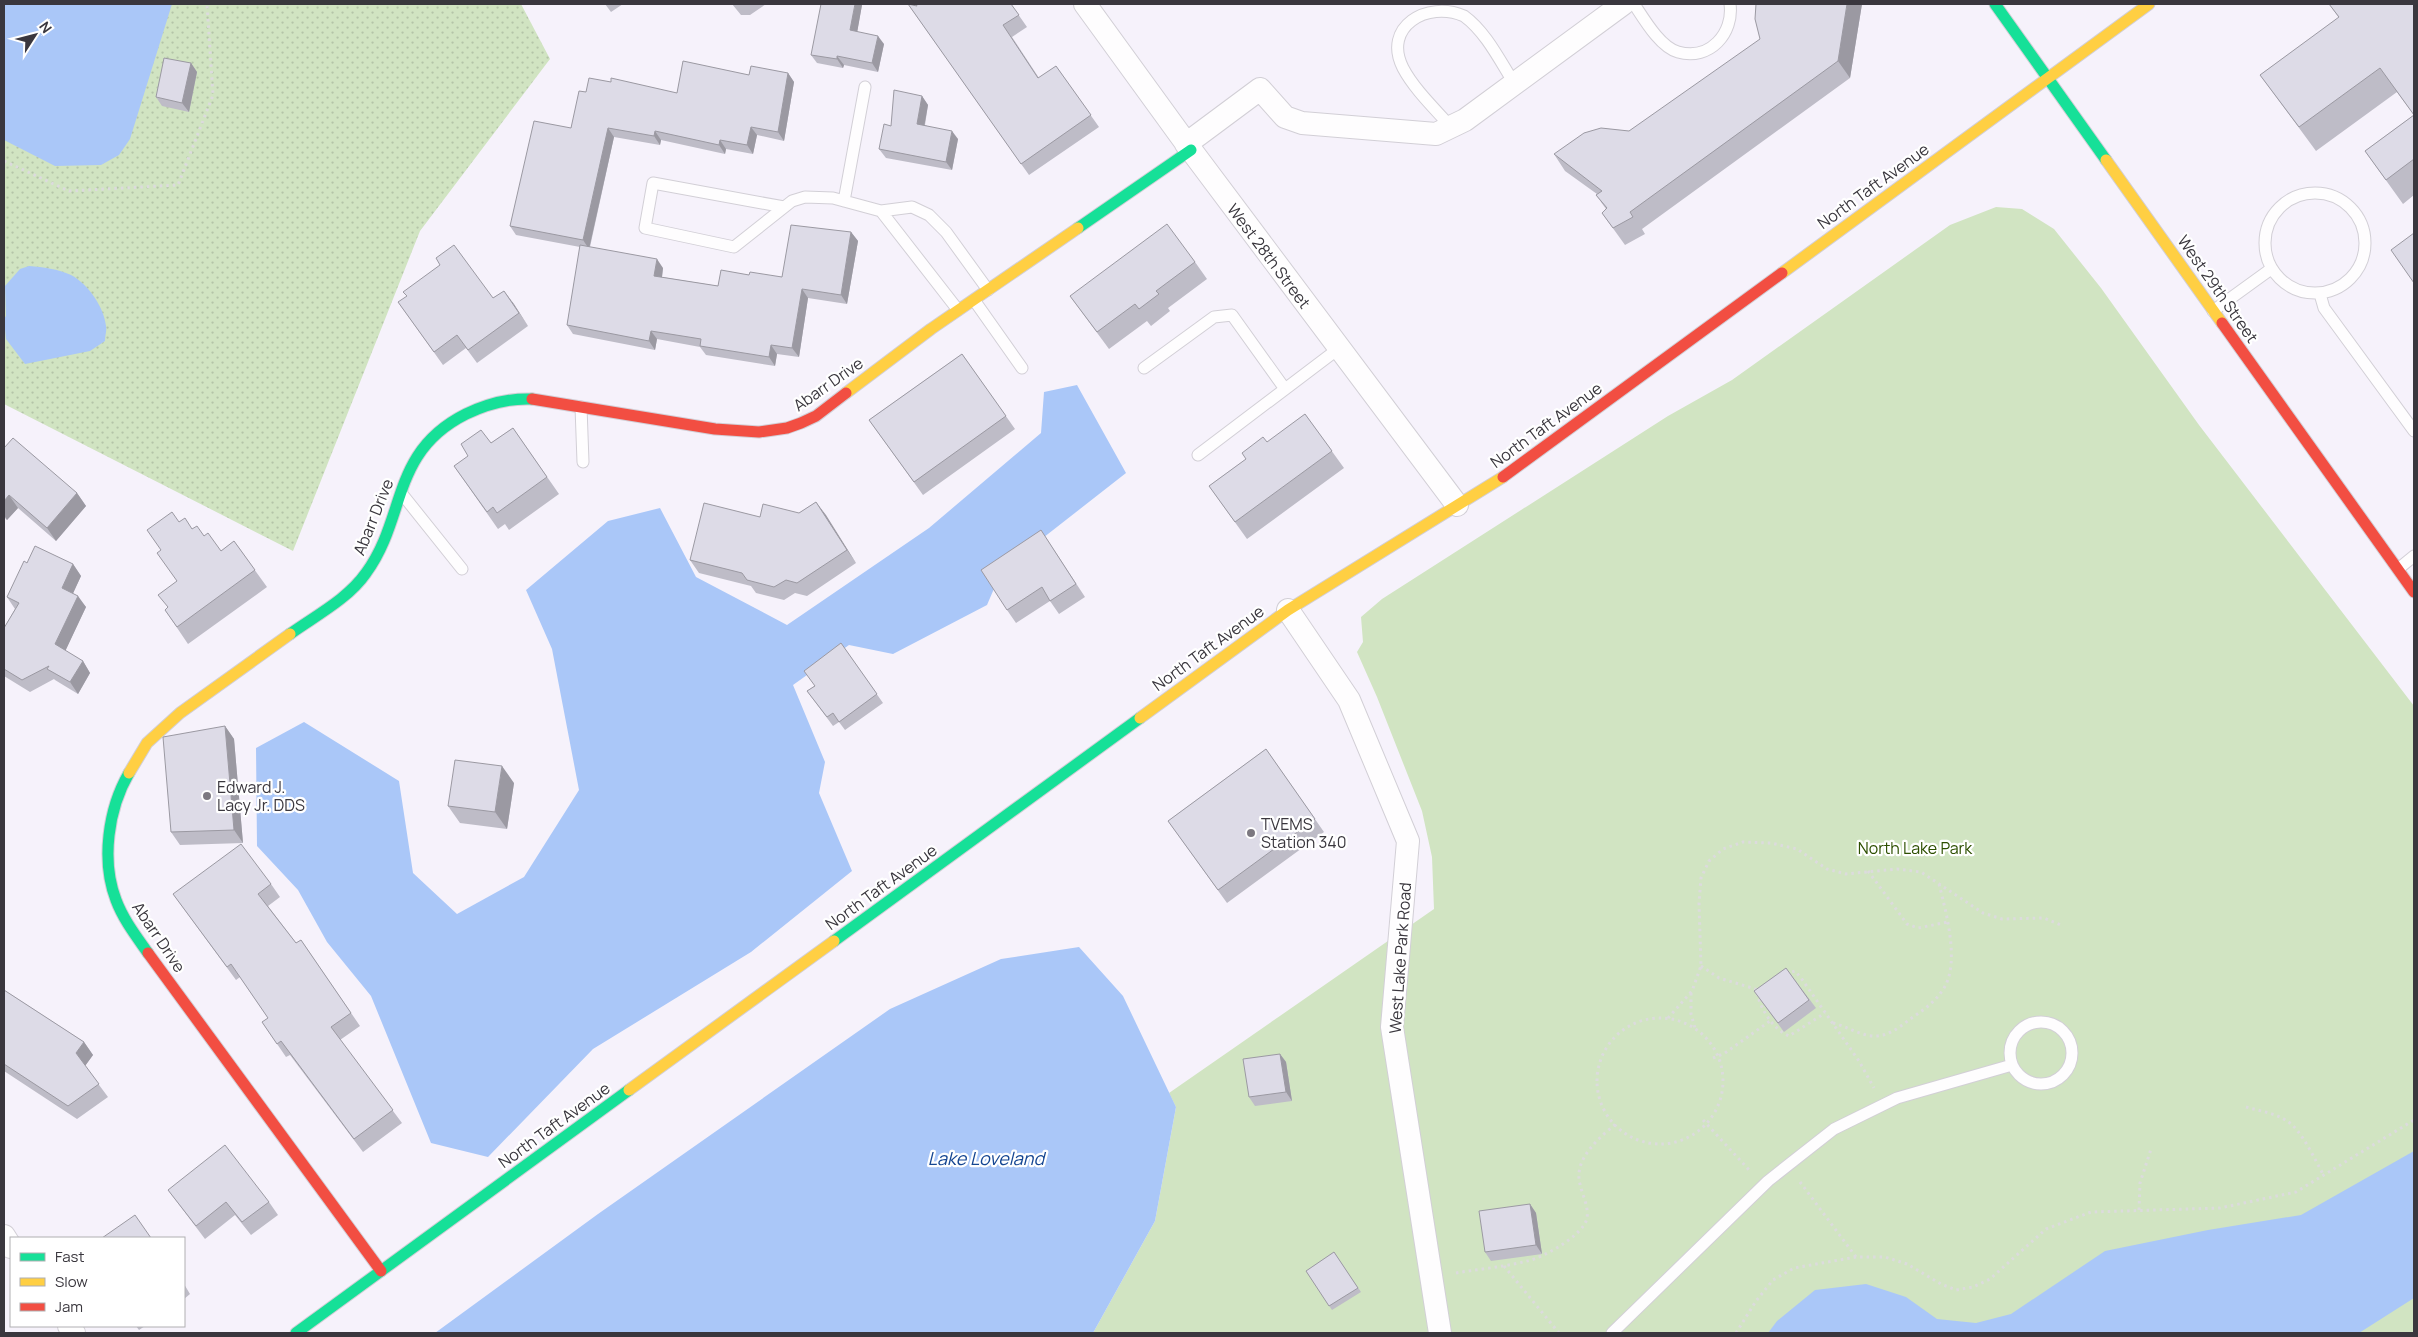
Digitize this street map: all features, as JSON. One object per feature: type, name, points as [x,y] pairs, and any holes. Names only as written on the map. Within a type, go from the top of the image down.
[{"type":"main road","name":"West 29th Street","points":[[1996,4],[2414,592]]},
{"type":"main road","name":"North Taft Avenue","points":[[296,1333],[1288,610],[1509,472],[2149,4]]},
{"type":"main road","name":"Abarr Drive","points":[[382,1271],[129,926],[116,901],[108,855],[109,833],[121,787],[146,743],[180,713],[345,595],[368,572],[400,492],[423,447],[461,415],[519,399],[731,431],[779,432],[803,424],[1188,147]]},
{"type":"street","name":"West 28th Street","points":[[1085,4],[1188,147],[1457,505]]},
{"type":"street","points":[[1188,147],[1260,89],[1285,117],[1302,123],[1436,134],[1465,120],[1623,4]]},
{"type":"street","name":"West Lake Park Road","points":[[1288,610],[1349,700],[1408,841],[1392,1027],[1440,1333]]},
{"type":"lane","points":[[1634,4],[1654,34],[1677,52],[1697,53],[1715,46],[1726,33],[1732,16],[1730,4]]},
{"type":"lane","points":[[1451,127],[1403,68],[1396,47],[1401,30],[1418,11],[1433,6],[1448,8],[1464,16],[1476,27],[1492,48],[1514,84]]},
{"type":"lane","points":[[844,201],[865,87]]},
{"type":"lane","points":[[784,207],[652,183],[645,228],[734,247],[792,201],[805,197],[833,198],[881,211],[912,207],[929,215],[946,232],[988,290]]},
{"type":"lane","points":[[2311,193],[2325,194],[2339,199],[2350,207],[2359,218],[2364,232],[2364,253],[2356,273],[2334,291],[2320,294],[2306,293],[2292,288],[2280,280],[2271,268],[2266,255],[2265,241],[2268,226],[2274,214],[2296,196],[2311,193]]},
{"type":"lane","points":[[881,211],[959,310]]},
{"type":"lane","points":[[2213,311],[2271,268]]},
{"type":"lane","points":[[2320,294],[2324,308],[2414,431]]},
{"type":"lane","points":[[974,300],[1022,368]]},
{"type":"lane","points":[[1144,368],[1214,317],[1232,315],[1285,389]]},
{"type":"lane","points":[[1198,455],[1338,349]]},
{"type":"lane","points":[[581,407],[583,462]]},
{"type":"lane","points":[[400,492],[462,569]]},
{"type":"lane","points":[[2398,569],[2414,556]]},
{"type":"lane","points":[[2050,1022],[2066,1033],[2071,1042],[2072,1062],[2067,1072],[2058,1080],[2037,1084],[2027,1081],[2018,1074],[2012,1065],[2010,1055],[2014,1036],[2030,1023],[2050,1022]]},
{"type":"lane","points":[[1612,1333],[1763,1185],[1834,1129],[1897,1098],[2012,1065]]},
{"type":"path","points":[[4,161],[69,191],[178,185],[213,95],[207,4]]},
{"type":"path","points":[[1696,1029],[1691,1014],[1692,991],[1701,966],[1699,903],[1701,878],[1709,861],[1723,849],[1743,842],[1771,843],[1797,849],[1827,869],[1846,874],[1898,868],[1921,872],[1982,913],[2002,919],[2044,918],[2061,925]]},
{"type":"path","points":[[1868,871],[1907,924],[1918,928],[1948,922]]},
{"type":"path","points":[[1833,1023],[1871,1036],[1884,1035],[1900,1027],[1933,1003],[1945,986],[1951,960],[1948,922],[1939,883]]},
{"type":"path","points":[[1701,966],[1719,978],[1756,990],[1766,988]]},
{"type":"path","points":[[1781,977],[1795,971],[1859,1061],[1883,1105]]},
{"type":"path","points":[[1756,990],[1759,1002],[1770,1021],[1782,1033],[1789,1036],[1825,1013]]},
{"type":"path","points":[[1668,1018],[1692,991]]},
{"type":"path","points":[[1649,1018],[1668,1018],[1684,1022],[1696,1029],[1710,1042],[1718,1056],[1723,1074],[1723,1093],[1717,1111],[1708,1125],[1693,1136],[1677,1143],[1660,1145],[1643,1143],[1627,1136],[1603,1110],[1597,1091],[1597,1071],[1603,1052],[1614,1036],[1630,1025],[1649,1018]]},
{"type":"path","points":[[1712,1058],[1718,1056],[1770,1021]]},
{"type":"path","points":[[2246,1107],[2274,1114],[2290,1122],[2308,1146],[2323,1174]]},
{"type":"path","points":[[1703,1120],[1763,1185]]},
{"type":"path","points":[[1736,1333],[1773,1280],[1794,1268],[1856,1257],[1885,1257],[1908,1264],[1941,1284],[1956,1290],[1973,1288],[1990,1279],[2046,1229],[2091,1212],[2220,1208],[2296,1192],[2414,1120]]},
{"type":"path","points":[[1431,1278],[1529,1261],[1560,1246],[1581,1230],[1587,1218],[1578,1170],[1584,1158],[1600,1138],[1616,1124]]},
{"type":"path","points":[[2140,1210],[2140,1183],[2151,1149]]},
{"type":"path","points":[[1787,1166],[1856,1257]]},
{"type":"path","points":[[1503,1265],[1559,1333]]},
{"type":"green space","points":[[4,4],[521,4],[550,59],[420,231],[293,551],[4,404]]},
{"type":"green space","name":"North Lake Park","points":[[1996,207],[2022,209],[2054,229],[2101,288],[2199,425],[2414,706],[2414,1333],[1093,1333],[1155,1221],[1176,1107],[1169,1093],[1434,909],[1432,857],[1422,811],[1357,652],[1363,642],[1361,617],[1382,599],[1668,416],[1732,380],[1950,225]]},
{"type":"water","points":[[4,4],[172,4],[130,139],[119,155],[101,165],[55,166],[4,140]]},
{"type":"water","points":[[29,266],[61,271],[71,275],[83,284],[99,304],[102,311],[106,328],[105,341],[90,351],[25,364],[6,339],[4,319],[6,316],[5,286],[20,269]]},
{"type":"water","points":[[1077,385],[1126,473],[1002,570],[987,605],[893,654],[849,645],[793,685],[825,762],[819,793],[852,871],[751,952],[593,1049],[488,1157],[431,1143],[371,996],[327,942],[298,890],[257,846],[256,748],[304,722],[399,781],[413,873],[457,914],[524,877],[579,790],[552,649],[526,590],[608,521],[660,508],[696,577],[787,625],[929,528],[1041,433],[1044,392]]},
{"type":"water","name":"Lake Loveland","points":[[1079,947],[1123,996],[1176,1107],[1155,1221],[1093,1333],[435,1333],[598,1214],[890,1009],[1001,959]]},
{"type":"water","points":[[2414,1151],[2414,1298],[2359,1333],[1768,1333],[1777,1321],[1815,1290],[1866,1284],[1906,1297],[1937,1319],[1976,1323],[2011,1314],[2105,1251],[2208,1230],[2301,1215]]},
{"type":"building","points":[[821,4],[855,4],[850,30],[878,36],[872,63],[837,56],[837,59],[811,55]]},
{"type":"building","points":[[908,4],[917,6],[916,4],[1011,4],[1019,15],[1003,25],[1038,78],[1056,66],[1091,115],[1021,164]]},
{"type":"building","points":[[1756,4],[1847,4],[1838,61],[1630,212],[1633,217],[1613,228],[1602,213],[1607,208],[1596,195],[1602,191],[1554,154],[1584,133],[1601,128],[1629,131],[1760,39],[1755,19]]},
{"type":"building","points":[[2329,4],[2414,4],[2414,115],[2380,68],[2299,127],[2260,75],[2339,17]]},
{"type":"building","points":[[164,58],[191,63],[182,103],[156,97]]},
{"type":"building","points":[[683,61],[749,75],[751,66],[788,73],[778,132],[751,127],[747,145],[720,140],[719,145],[655,131],[654,136],[608,128],[583,240],[510,226],[534,121],[571,128],[579,91],[586,92],[589,78],[611,82],[611,78],[677,93]]},
{"type":"building","points":[[894,90],[922,96],[917,124],[952,131],[946,162],[879,149],[884,124],[891,126]]},
{"type":"building","points":[[2414,115],[2414,159],[2386,180],[2365,151]]},
{"type":"building","points":[[1167,224],[1195,262],[1156,291],[1159,294],[1139,309],[1135,304],[1097,332],[1070,296]]},
{"type":"building","points":[[791,225],[851,232],[841,295],[802,289],[792,348],[771,345],[769,357],[700,346],[701,339],[651,331],[649,341],[567,325],[580,245],[657,259],[654,276],[718,286],[721,270],[749,275],[750,272],[782,277]]},
{"type":"building","points":[[2414,233],[2414,283],[2391,250]]},
{"type":"building","points":[[454,245],[493,298],[504,291],[519,313],[468,350],[457,335],[434,352],[398,302],[407,296],[403,292],[440,265],[436,258]]},
{"type":"building","points":[[962,354],[1006,416],[914,482],[869,420]]},
{"type":"building","points":[[1305,414],[1332,451],[1235,522],[1209,486],[1246,459],[1242,453],[1263,437],[1267,442]]},
{"type":"building","points":[[513,428],[547,477],[497,513],[493,507],[487,512],[454,466],[468,456],[461,444],[481,430],[491,443]]},
{"type":"building","points":[[13,438],[77,493],[47,528],[9,495],[4,501],[4,448]]},
{"type":"building","points":[[816,502],[847,550],[797,583],[786,580],[774,587],[747,580],[742,573],[690,560],[704,503],[760,517],[763,504],[799,513]]},
{"type":"building","points":[[172,512],[179,522],[185,518],[192,529],[197,526],[204,536],[208,533],[221,551],[234,541],[255,570],[177,627],[165,610],[168,607],[158,595],[177,581],[157,553],[161,550],[147,530]]},
{"type":"building","points":[[1041,530],[1076,584],[1050,601],[1042,587],[1007,610],[981,570]]},
{"type":"building","points":[[35,546],[73,564],[62,588],[78,596],[55,644],[83,661],[70,682],[47,669],[49,666],[22,680],[4,669],[4,628],[19,603],[7,597],[24,561],[27,563]]},
{"type":"building","points":[[841,643],[877,694],[839,722],[833,713],[827,717],[807,691],[815,686],[804,671]]},
{"type":"building","name":"Edward J. Lacy Jr. DDS","points":[[225,726],[234,830],[171,832],[163,737]]},
{"type":"building","name":"TVEMS Station 340","points":[[1266,749],[1315,819],[1218,890],[1168,821]]},
{"type":"building","points":[[455,760],[502,766],[495,812],[448,806]]},
{"type":"building","points":[[241,844],[271,884],[258,894],[296,943],[301,940],[351,1013],[331,1027],[393,1110],[354,1139],[281,1041],[277,1044],[262,1022],[268,1018],[231,964],[227,967],[173,894]]},
{"type":"building","points":[[1786,968],[1809,1000],[1778,1023],[1754,991]]},
{"type":"building","points":[[4,990],[84,1042],[76,1053],[99,1084],[68,1106],[4,1064]]},
{"type":"building","points":[[1280,1054],[1286,1092],[1249,1097],[1243,1059]]},
{"type":"building","points":[[225,1145],[269,1202],[242,1222],[226,1202],[196,1226],[168,1190]]},
{"type":"building","points":[[1530,1204],[1536,1245],[1485,1252],[1479,1211]]},
{"type":"building","points":[[135,1215],[150,1237],[103,1237]]},
{"type":"building","points":[[1334,1252],[1358,1288],[1329,1306],[1306,1271]]},
{"type":"traffic: fast","points":[[1995,4],[2106,160]]},
{"type":"traffic: fast","points":[[1078,228],[1191,150]]},
{"type":"traffic: fast","points":[[290,634],[341,599],[366,573],[379,552],[412,466],[424,447],[442,429],[466,414],[482,407],[498,402],[532,399]]},
{"type":"traffic: fast","points":[[834,941],[1140,718]]},
{"type":"traffic: fast","points":[[129,773],[116,803],[112,819],[109,835],[109,869],[111,885],[122,914],[148,953]]},
{"type":"traffic: fast","points":[[296,1333],[629,1090]]},
{"type":"traffic: slow","points":[[1782,273],[2149,4]]},
{"type":"traffic: slow","points":[[2106,160],[2222,323]]},
{"type":"traffic: slow","points":[[846,393],[931,329],[1078,228]]},
{"type":"traffic: slow","points":[[1140,718],[1288,610],[1503,477]]},
{"type":"traffic: slow","points":[[129,773],[147,743],[180,713],[290,634]]},
{"type":"traffic: slow","points":[[629,1090],[834,941]]},
{"type":"traffic: jam","points":[[1503,477],[1782,273]]},
{"type":"traffic: jam","points":[[2222,323],[2414,592]]},
{"type":"traffic: jam","points":[[532,399],[715,429],[759,432],[787,428],[801,423],[816,416],[846,393]]},
{"type":"traffic: jam","points":[[148,953],[381,1271]]},
{"type":"place","name":"Edward J. Lacy Jr. DDS","points":[[207,796]]},
{"type":"place","name":"TVEMS Station 340","points":[[1251,833]]}]
